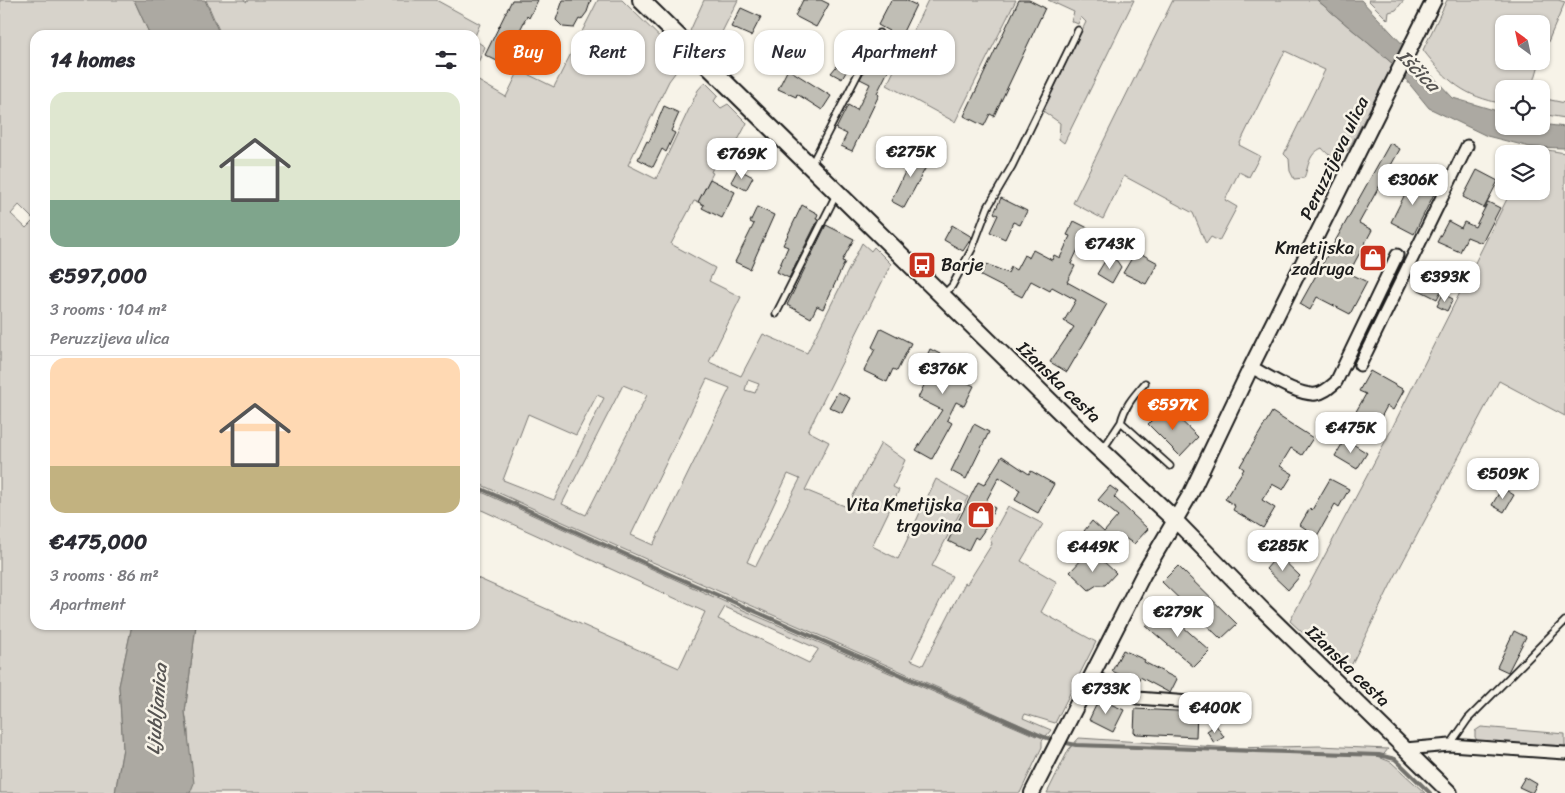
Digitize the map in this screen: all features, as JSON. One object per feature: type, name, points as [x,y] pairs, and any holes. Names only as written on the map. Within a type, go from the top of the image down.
[{"type":"main road","name":"Ižanska cesta","points":[[641,0],[1101,451],[1176,521]]},
{"type":"street","name":"Peruzzijeva ulica","points":[[1032,793],[1143,575],[1176,521],[1432,3]]},
{"type":"street","points":[[1360,365],[1467,146]]},
{"type":"street","points":[[1251,367],[1304,394],[1316,394],[1326,391],[1336,382],[1397,255]]},
{"type":"street","name":"Ižanska cesta","points":[[1176,521],[1263,610],[1450,793]]},
{"type":"street","points":[[1092,676],[1137,698],[1189,702]]},
{"type":"street","points":[[1406,749],[1450,745],[1565,753]]},
{"type":"lane","points":[[942,296],[952,286],[972,249],[988,207],[1012,166],[1078,30]]},
{"type":"lane","points":[[810,167],[857,75]]},
{"type":"lane","points":[[776,314],[838,193]]},
{"type":"lane","points":[[1101,451],[1121,422],[1129,401],[1145,383]]},
{"type":"lane","points":[[1121,422],[1170,466]]},
{"type":"lane","points":[[1450,745],[1468,719],[1565,620]]},
{"type":"shaded area","points":[[0,0],[134,0],[148,30],[30,30],[30,216],[19,205],[11,214],[26,228],[30,224],[30,630],[131,630],[119,686],[123,748],[115,793],[0,793]]},
{"type":"shaded area","points":[[206,0],[244,0],[247,2],[248,0],[436,0],[480,24],[478,30],[219,30]]},
{"type":"shaded area","points":[[598,0],[622,0],[655,32],[655,75],[674,75],[628,165],[656,179],[698,90],[705,82],[718,95],[714,101],[721,108],[728,104],[747,123],[727,161],[717,159],[711,172],[713,173],[698,202],[694,201],[671,244],[715,268],[709,281],[741,297],[709,362],[741,376],[763,334],[807,353],[862,243],[871,251],[874,247],[891,264],[808,431],[829,442],[805,490],[847,507],[881,443],[905,460],[893,487],[899,490],[872,546],[898,559],[936,479],[968,497],[932,566],[952,576],[911,660],[923,665],[965,583],[967,584],[992,544],[990,539],[1008,506],[1043,524],[1021,561],[1057,582],[1041,612],[1096,642],[1055,723],[1025,714],[1023,718],[1051,730],[1042,741],[1042,747],[1020,793],[189,793],[188,730],[185,712],[195,630],[480,630],[480,579],[679,668],[705,612],[480,509],[480,491],[734,606],[1036,736],[1036,732],[480,484],[480,82],[506,97],[517,75],[529,75],[554,87],[571,53],[571,75],[645,75],[645,30],[583,30]],"holes":[[[707,379],[730,388],[653,545],[631,535]],[[748,380],[759,384],[755,393],[745,390]],[[623,385],[647,395],[586,515],[562,504]],[[597,395],[604,398],[554,500],[503,480],[528,414],[576,435]],[[788,474],[800,479],[756,566],[747,562]],[[725,607],[818,649],[818,650],[809,663],[718,619]]]},
{"type":"shaded area","points":[[704,0],[738,0],[723,30],[690,30]]},
{"type":"shaded area","points":[[928,0],[1016,0],[955,122],[887,85],[892,75],[955,75],[955,30],[914,30]]},
{"type":"shaded area","points":[[1048,0],[1134,0],[1064,143],[1059,139],[1060,123],[1043,111],[1086,22],[1081,17],[1078,24],[1071,21],[1074,12]]},
{"type":"shaded area","points":[[1173,0],[1317,0],[1393,64],[1349,149],[1336,157],[1329,155],[1322,148],[1311,157],[1304,178],[1294,179],[1290,171],[1289,159],[1284,154],[1325,70],[1285,51],[1239,145],[1260,156],[1249,177],[1239,172],[1225,200],[1237,207],[1219,241],[1211,237],[1206,244],[1193,213],[1124,176],[1103,219],[1073,203]]},
{"type":"shaded area","points":[[1368,0],[1404,0],[1396,10],[1389,12],[1388,20]]},
{"type":"shaded area","points":[[1447,0],[1558,0],[1565,2],[1550,37],[1550,15],[1495,15],[1495,70],[1537,70],[1535,80],[1495,80],[1495,102],[1478,97],[1458,86],[1440,71],[1423,50]]},
{"type":"shaded area","points":[[480,44],[485,47],[480,58]]},
{"type":"shaded area","points":[[1550,100],[1565,103],[1565,118],[1550,116]]},
{"type":"shaded area","points":[[1550,150],[1565,153],[1565,416],[1499,381],[1391,584],[1347,674],[1290,621],[1386,440],[1506,200],[1550,200]]},
{"type":"shaded area","points":[[1481,727],[1565,734],[1565,749],[1478,742],[1475,737],[1475,731]]},
{"type":"shaded area","points":[[1079,738],[1233,748],[1319,746],[1388,749],[1381,758],[1391,762],[1425,793],[1047,793],[1069,749]]},
{"type":"water","points":[[134,0],[205,0],[218,30],[148,30]]},
{"type":"water","name":"Iščica","points":[[1317,0],[1361,0],[1453,98],[1495,110],[1495,135],[1550,135],[1550,125],[1565,127],[1565,148],[1550,148],[1550,145],[1522,145],[1487,136],[1429,108],[1393,64]]},
{"type":"water","name":"Ljubljanica","points":[[131,630],[195,630],[185,712],[194,783],[190,793],[115,793],[123,748],[119,686]]},
{"type":"building","points":[[512,0],[538,0],[529,18],[527,16],[520,30],[497,30]]},
{"type":"building","points":[[563,0],[591,0],[587,12],[581,20],[579,19],[574,28],[563,27],[556,20]]},
{"type":"building","points":[[803,0],[821,0],[829,4],[816,27],[795,16]]},
{"type":"building","points":[[891,0],[905,0],[916,5],[904,30],[887,30],[878,25]]},
{"type":"building","points":[[1019,0],[1029,0],[1045,8],[994,116],[990,114],[984,126],[964,116]]},
{"type":"building","points":[[741,8],[761,17],[751,36],[744,33],[744,30],[731,27]]},
{"type":"building","points":[[495,35],[495,60],[485,55]]},
{"type":"building","points":[[785,75],[798,75],[831,96],[822,110],[797,94],[796,97],[778,89]]},
{"type":"building","points":[[835,75],[844,75],[842,79]]},
{"type":"building","points":[[862,75],[886,75],[877,93],[879,95],[852,151],[841,146],[847,134],[836,129],[848,105],[857,110],[870,84],[860,79]]},
{"type":"building","points":[[664,106],[679,113],[671,131],[675,133],[666,152],[662,149],[653,167],[638,159],[647,141],[649,142]]},
{"type":"building","points":[[933,137],[943,142],[939,151],[928,146]]},
{"type":"building","points":[[1390,143],[1400,149],[1359,223],[1372,230],[1349,273],[1367,282],[1350,314],[1317,297],[1310,310],[1300,304]]},
{"type":"building","points":[[916,149],[932,156],[904,208],[891,201]]},
{"type":"building","points":[[738,169],[753,177],[746,190],[731,182]]},
{"type":"building","points":[[1477,170],[1495,179],[1495,187],[1484,208],[1463,197]]},
{"type":"building","points":[[1413,178],[1436,190],[1414,234],[1391,222]]},
{"type":"building","points":[[710,179],[735,192],[722,218],[702,208],[704,205],[698,202]]},
{"type":"building","points":[[1001,198],[1027,211],[1020,225],[1013,222],[1005,239],[990,232],[998,215],[994,213]]},
{"type":"building","points":[[1488,202],[1500,208],[1482,243],[1467,237],[1460,252],[1437,242],[1448,221],[1461,228],[1464,222],[1475,227]]},
{"type":"building","points":[[802,205],[818,214],[816,219],[818,220],[789,278],[777,272],[788,247],[783,245]]},
{"type":"building","points":[[757,207],[774,215],[750,269],[735,262],[754,224],[750,222]]},
{"type":"building","points":[[1074,221],[1088,228],[1071,264],[1075,266],[1067,282],[1107,304],[1067,372],[1050,362],[1074,327],[1064,321],[1076,300],[1052,287],[1050,291],[1031,281],[1022,297],[981,276],[986,264],[1008,273],[1011,267],[1016,270],[1024,255],[1029,258],[1033,250],[1052,260],[1054,255],[1060,258],[1070,236],[1067,235]]},
{"type":"building","points":[[826,225],[854,239],[842,261],[845,262],[823,309],[817,306],[811,318],[787,305]]},
{"type":"building","points":[[952,225],[972,237],[963,251],[944,240]]},
{"type":"building","points":[[1136,251],[1158,263],[1146,284],[1123,273]]},
{"type":"building","points":[[1108,256],[1117,261],[1121,267],[1112,283],[1097,274]]},
{"type":"building","points":[[1429,267],[1448,277],[1437,299],[1417,289]]},
{"type":"building","points":[[1443,294],[1453,299],[1447,311],[1437,306]]},
{"type":"building","points":[[881,328],[911,343],[897,371],[893,369],[887,382],[864,371],[875,349],[872,347]]},
{"type":"building","points":[[930,349],[960,364],[964,354],[974,359],[964,381],[974,386],[964,406],[956,402],[947,420],[952,423],[932,459],[916,450],[942,410],[918,398],[927,379],[918,375]]},
{"type":"building","points":[[1370,371],[1404,390],[1393,410],[1387,406],[1372,434],[1350,422],[1366,394],[1359,391]]},
{"type":"building","points":[[838,392],[850,398],[842,413],[829,407]]},
{"type":"building","points":[[1166,406],[1198,437],[1180,456],[1148,424]]},
{"type":"building","points":[[1272,412],[1313,438],[1302,455],[1291,448],[1280,466],[1293,474],[1283,490],[1272,484],[1262,500],[1275,508],[1263,528],[1233,510],[1235,506],[1225,499],[1244,469],[1240,466]]},
{"type":"building","points":[[974,424],[989,432],[966,479],[951,471]]},
{"type":"building","points":[[1345,439],[1367,453],[1357,469],[1335,456]]},
{"type":"building","points":[[1002,456],[1029,474],[1031,471],[1054,484],[1038,513],[1015,500],[1020,490],[999,477],[985,503],[995,508],[983,532],[978,539],[975,537],[968,551],[948,541],[978,482],[984,485]]},
{"type":"building","points":[[1330,479],[1349,489],[1339,507],[1335,504],[1317,536],[1300,525],[1310,508],[1312,510]]},
{"type":"building","points":[[1110,486],[1118,492],[1114,497],[1148,529],[1134,544],[1119,534],[1105,550],[1084,531],[1092,521],[1104,532],[1118,516],[1098,500]]},
{"type":"building","points":[[1502,488],[1514,495],[1504,512],[1492,505]]},
{"type":"building","points":[[1278,555],[1300,576],[1288,590],[1266,569]]},
{"type":"building","points":[[1084,557],[1094,566],[1101,559],[1116,573],[1105,585],[1097,585],[1089,590],[1070,572]]},
{"type":"building","points":[[1178,566],[1237,624],[1221,639],[1162,582]]},
{"type":"building","points":[[1162,608],[1210,651],[1194,667],[1146,626]]},
{"type":"building","points":[[1514,631],[1526,637],[1508,672],[1497,667]]},
{"type":"building","points":[[1123,650],[1145,660],[1144,662],[1177,679],[1170,693],[1140,677],[1137,683],[1112,671]]},
{"type":"building","points":[[1099,699],[1124,710],[1113,732],[1089,720]]},
{"type":"building","points":[[1135,709],[1197,712],[1196,737],[1134,733]]},
{"type":"building","points":[[1216,725],[1224,737],[1214,743],[1207,731]]},
{"type":"building","points":[[1525,777],[1537,784],[1532,793],[1519,787]]},
{"type":"waterway","points":[[480,488],[667,573],[1044,737],[1055,740]]},
{"type":"waterway","points":[[1062,742],[1076,745],[1379,755],[1395,759],[1430,793]]},
{"type":"place","name":"Kmetijska zadruga","points":[[1373,258]]},
{"type":"place","name":"Barje","points":[[922,265]]},
{"type":"place","name":"Vita Kmetijska trgovina","points":[[981,515]]}]
